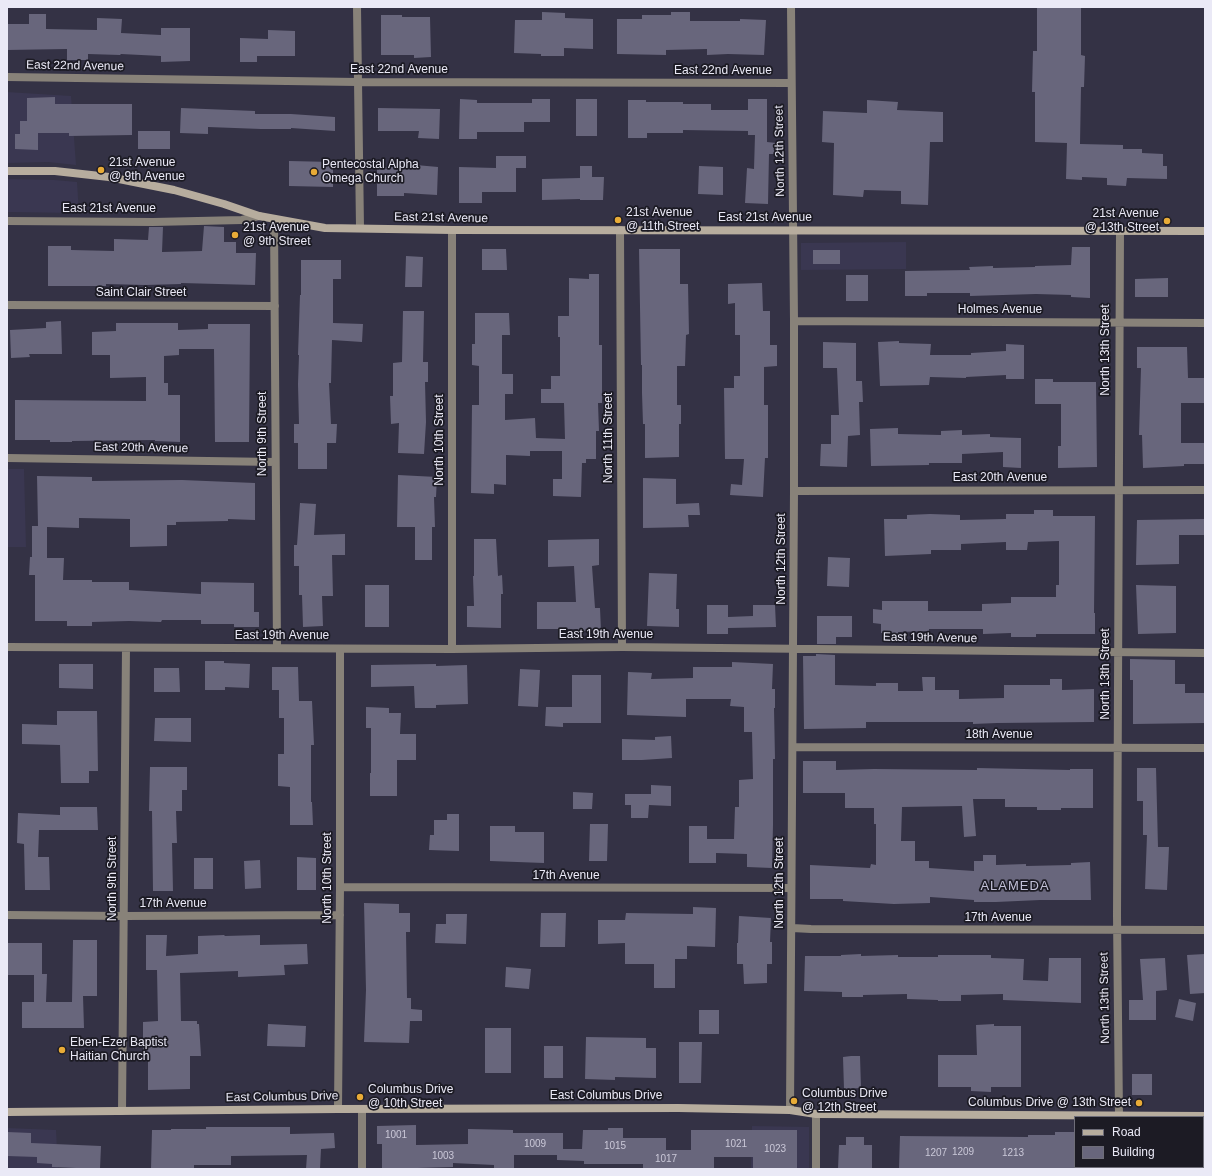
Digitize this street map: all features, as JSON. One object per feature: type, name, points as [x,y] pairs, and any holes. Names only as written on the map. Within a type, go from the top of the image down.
[{"type":"street","points":[[357,7],[360,228]]},
{"type":"street","name":"North 12th Street","points":[[790,1110],[794,491],[791,7]]},
{"type":"street","name":"East 22nd Avenue","points":[[7,77],[357,82],[791,83]]},
{"type":"street","name":"East 21st Avenue","points":[[7,171],[54,171],[109,177],[174,190],[224,204],[259,216],[325,228],[452,230],[1205,231]]},
{"type":"street","name":"East 21st Avenue","points":[[7,221],[153,222],[242,220],[259,216]]},
{"type":"street","name":"North 9th Street","points":[[274,219],[277,648]]},
{"type":"street","name":"North 10th Street","points":[[452,230],[452,649]]},
{"type":"street","name":"North 11th Street","points":[[620,230],[622,647]]},
{"type":"street","name":"North 13th Street","points":[[1118,1116],[1118,322],[1120,231]]},
{"type":"street","name":"Saint Clair Street","points":[[7,305],[275,306]]},
{"type":"street","name":"Holmes Avenue","points":[[794,321],[1205,323]]},
{"type":"street","name":"East 20th Avenue","points":[[7,458],[275,462]]},
{"type":"street","name":"East 20th Avenue","points":[[794,491],[1205,490]]},
{"type":"street","name":"East 19th Avenue","points":[[7,647],[452,649],[622,647],[1205,653]]},
{"type":"street","name":"North 9th Street","points":[[122,1111],[126,648]]},
{"type":"street","name":"North 10th Street","points":[[338,1109],[340,648]]},
{"type":"street","name":"18th Avenue","points":[[793,747],[1205,748]]},
{"type":"street","name":"17th Avenue","points":[[340,887],[791,888]]},
{"type":"street","name":"17th Avenue","points":[[7,915],[340,915]]},
{"type":"street","name":"17th Avenue","points":[[792,928],[811,930],[1205,930]]},
{"type":"street","name":"East Columbus Drive","points":[[7,1112],[678,1108],[790,1110],[816,1114],[1205,1116]]},
{"type":"street","points":[[362,1109],[362,1169]]},
{"type":"street","points":[[816,1114],[816,1169]]},
{"type":"shaded area","points":[[7,92],[71,96],[76,165],[48,162],[7,163]]},
{"type":"shaded area","points":[[7,179],[77,182],[79,213],[7,212]]},
{"type":"shaded area","points":[[906,242],[906,269],[801,270],[801,243]]},
{"type":"shaded area","points":[[7,469],[24,469],[26,547],[7,547]]},
{"type":"shaded area","points":[[752,1126],[809,1127],[809,1169],[751,1169]]},
{"type":"shaded area","points":[[7,1128],[56,1130],[58,1169],[7,1169]]},
{"type":"building","points":[[1037,7],[1081,7],[1081,55],[1085,56],[1084,87],[1081,87],[1080,144],[1123,145],[1123,149],[1142,149],[1142,153],[1163,154],[1163,166],[1167,166],[1167,179],[1127,178],[1126,186],[1107,185],[1107,178],[1082,177],[1082,180],[1066,179],[1067,143],[1035,142],[1035,92],[1032,92],[1033,51],[1037,51]]},
{"type":"building","points":[[542,12],[565,13],[565,18],[593,19],[593,49],[564,48],[564,56],[541,56],[541,54],[514,53],[515,20],[542,20]]},
{"type":"building","points":[[671,12],[690,12],[690,21],[740,21],[740,19],[766,20],[764,55],[707,55],[707,49],[666,50],[666,55],[617,54],[617,19],[642,19],[642,15],[671,15]]},
{"type":"building","points":[[29,14],[46,14],[46,29],[97,30],[97,18],[122,19],[121,33],[161,35],[161,28],[190,28],[190,61],[161,62],[161,56],[121,54],[88,54],[88,60],[67,60],[67,49],[7,50],[7,24],[29,24]]},
{"type":"building","points":[[381,15],[430,17],[431,57],[414,58],[414,55],[381,55]]},
{"type":"building","points":[[268,30],[295,31],[295,56],[257,56],[257,62],[240,62],[240,38],[268,39]]},
{"type":"building","points":[[55,97],[55,104],[132,104],[132,135],[69,136],[69,133],[38,133],[38,150],[15,149],[15,134],[20,134],[20,121],[27,121],[27,98]]},
{"type":"building","points":[[460,99],[477,100],[477,103],[532,103],[532,99],[550,99],[550,122],[524,122],[524,132],[477,132],[477,139],[459,139]]},
{"type":"building","points":[[576,99],[597,99],[597,136],[576,136]]},
{"type":"building","points":[[748,99],[767,99],[767,142],[776,143],[776,154],[769,154],[768,204],[745,203],[747,168],[754,169],[755,135],[748,135],[748,131],[683,130],[683,133],[647,133],[647,138],[628,138],[628,100],[646,100],[646,102],[683,102],[683,104],[711,104],[711,110],[748,110]]},
{"type":"building","points":[[867,100],[898,102],[897,110],[943,112],[943,142],[930,142],[928,205],[901,204],[901,191],[864,190],[863,197],[833,195],[834,143],[822,142],[823,111],[867,113]]},
{"type":"building","points":[[181,108],[255,111],[255,114],[291,114],[335,117],[335,131],[291,128],[261,129],[208,127],[208,134],[180,133]]},
{"type":"building","points":[[378,108],[440,109],[439,139],[418,138],[419,131],[378,131]]},
{"type":"building","points":[[138,131],[170,131],[170,149],[138,149]]},
{"type":"building","points":[[496,156],[526,156],[526,168],[516,168],[516,192],[482,192],[482,203],[459,203],[459,167],[496,168]]},
{"type":"building","points":[[289,161],[333,162],[333,187],[289,186]]},
{"type":"building","points":[[416,165],[438,167],[437,195],[404,193],[404,196],[377,196],[377,167],[416,167]]},
{"type":"building","points":[[580,166],[592,166],[592,177],[604,177],[603,200],[542,200],[542,179],[580,178]]},
{"type":"building","points":[[699,166],[723,167],[723,195],[698,194]]},
{"type":"building","points":[[204,226],[224,227],[224,242],[236,242],[236,253],[256,253],[255,285],[181,283],[145,285],[106,284],[106,286],[48,286],[48,246],[71,246],[71,250],[114,251],[114,239],[148,240],[149,227],[163,227],[162,252],[202,251]]},
{"type":"building","points":[[1072,247],[1090,247],[1090,298],[1071,297],[1071,295],[1036,294],[970,296],[970,293],[927,293],[927,296],[905,296],[905,271],[970,270],[969,267],[993,266],[993,268],[1071,265]]},
{"type":"building","points":[[482,249],[506,249],[507,270],[482,270]]},
{"type":"building","points":[[639,249],[680,249],[680,284],[688,284],[689,334],[686,335],[685,366],[677,366],[677,405],[681,405],[681,424],[679,424],[679,457],[645,458],[645,424],[643,424],[641,365]]},
{"type":"building","points":[[813,250],[840,250],[840,264],[813,264]]},
{"type":"building","points":[[406,256],[423,257],[422,287],[405,287]]},
{"type":"building","points":[[301,260],[341,260],[341,279],[333,279],[333,323],[363,324],[362,342],[332,340],[331,383],[329,383],[331,424],[337,424],[336,443],[327,443],[327,469],[298,469],[298,443],[294,443],[294,424],[299,424],[298,355]]},
{"type":"building","points":[[589,274],[599,274],[599,345],[602,345],[602,403],[598,403],[599,431],[596,431],[596,459],[586,459],[586,463],[582,463],[581,497],[553,496],[553,479],[562,479],[562,451],[530,451],[530,456],[506,455],[506,485],[494,484],[494,494],[471,493],[472,405],[479,405],[479,366],[472,365],[472,344],[475,344],[475,313],[509,313],[510,335],[502,335],[502,374],[513,374],[513,394],[505,394],[505,420],[535,418],[536,438],[565,439],[564,403],[541,403],[541,389],[551,389],[551,376],[560,376],[560,337],[558,337],[558,316],[569,316],[569,278],[589,279]]},
{"type":"building","points":[[846,275],[868,275],[868,301],[846,301]]},
{"type":"building","points":[[1168,278],[1168,297],[1135,297],[1135,279]]},
{"type":"building","points":[[762,283],[763,311],[770,311],[770,345],[777,345],[777,366],[764,367],[764,405],[768,405],[768,458],[765,458],[763,497],[730,495],[731,484],[742,485],[744,459],[725,459],[724,388],[734,388],[734,376],[740,376],[740,335],[735,335],[735,303],[728,304],[728,284]]},
{"type":"building","points":[[403,311],[424,311],[423,362],[428,362],[428,382],[425,382],[426,422],[424,454],[398,453],[399,423],[391,424],[390,396],[393,396],[393,363],[402,362]]},
{"type":"building","points":[[61,321],[62,354],[29,354],[30,357],[11,358],[10,330],[46,328],[46,322]]},
{"type":"building","points":[[116,323],[178,323],[178,330],[208,329],[208,324],[250,324],[249,442],[215,442],[214,349],[179,349],[179,355],[164,356],[164,383],[168,383],[168,395],[180,395],[180,442],[155,440],[50,442],[50,440],[15,440],[15,400],[146,401],[146,377],[110,378],[110,355],[92,355],[92,332],[116,331]]},
{"type":"building","points":[[899,341],[899,343],[931,344],[930,355],[971,355],[971,353],[1006,351],[1006,344],[1024,345],[1024,379],[1006,379],[1006,375],[966,378],[930,377],[929,385],[880,386],[878,342]]},
{"type":"building","points":[[823,342],[856,343],[856,381],[862,381],[863,402],[859,402],[860,435],[848,436],[847,467],[820,466],[821,444],[831,444],[831,415],[839,415],[837,368],[823,368]]},
{"type":"building","points":[[1137,347],[1187,347],[1188,378],[1205,378],[1205,403],[1181,403],[1181,443],[1205,443],[1205,464],[1184,464],[1184,466],[1143,468],[1142,435],[1139,435],[1141,368],[1137,368]]},
{"type":"building","points":[[1035,379],[1053,379],[1053,382],[1096,382],[1097,467],[1058,468],[1058,446],[1061,446],[1061,404],[1035,404]]},
{"type":"building","points":[[898,428],[898,434],[941,435],[941,431],[962,430],[962,435],[990,434],[990,437],[1021,438],[1021,468],[1003,467],[1003,452],[962,454],[962,463],[871,466],[870,429]]},
{"type":"building","points":[[398,475],[437,477],[436,497],[434,497],[435,527],[432,527],[432,560],[415,560],[415,527],[397,527]]},
{"type":"building","points":[[37,476],[92,477],[92,481],[182,480],[255,483],[255,520],[228,519],[228,521],[176,522],[176,525],[167,525],[167,546],[130,547],[130,519],[79,518],[79,528],[47,527],[47,558],[64,558],[63,580],[129,582],[129,590],[201,594],[201,582],[254,583],[254,612],[259,612],[259,627],[234,627],[234,624],[201,624],[201,620],[162,620],[161,622],[92,622],[92,626],[67,626],[67,621],[35,621],[35,575],[29,575],[30,557],[32,557],[32,526],[38,526]]},
{"type":"building","points":[[643,478],[676,479],[676,504],[699,503],[700,515],[688,515],[689,527],[643,528]]},
{"type":"building","points":[[300,503],[316,504],[314,535],[345,534],[345,555],[332,555],[333,596],[322,596],[323,626],[303,627],[302,595],[299,595],[299,566],[294,566],[294,545],[297,545]]},
{"type":"building","points":[[1034,510],[1053,510],[1053,516],[1095,516],[1095,634],[1036,634],[1036,637],[1011,637],[1011,633],[983,634],[983,629],[929,629],[929,631],[898,632],[898,634],[881,633],[881,624],[873,623],[873,609],[882,610],[882,601],[928,601],[928,611],[982,611],[982,604],[1011,603],[1011,597],[1056,597],[1056,585],[1059,585],[1059,541],[1028,542],[1027,550],[1006,550],[1006,542],[961,544],[961,550],[931,550],[931,554],[885,556],[884,519],[907,519],[907,515],[930,514],[960,515],[960,520],[1006,519],[1006,514],[1034,514]]},
{"type":"building","points":[[1205,519],[1205,535],[1179,535],[1179,564],[1136,565],[1137,520]]},
{"type":"building","points":[[474,539],[496,539],[498,576],[502,575],[503,594],[501,594],[501,628],[467,627],[467,606],[474,606]]},
{"type":"building","points":[[599,539],[599,565],[592,566],[595,608],[600,608],[601,631],[578,631],[578,629],[537,629],[537,602],[576,602],[574,566],[548,567],[548,540]]},
{"type":"building","points":[[828,557],[850,558],[849,587],[827,586]]},
{"type":"building","points":[[649,573],[677,574],[676,609],[679,609],[679,627],[647,626]]},
{"type":"building","points":[[365,585],[389,585],[389,627],[365,627]]},
{"type":"building","points":[[1136,585],[1176,586],[1176,633],[1138,634]]},
{"type":"building","points":[[707,605],[728,605],[728,617],[753,616],[753,605],[775,605],[776,627],[728,628],[728,634],[707,634]]},
{"type":"building","points":[[817,616],[852,616],[852,637],[836,637],[836,644],[817,644]]},
{"type":"building","points":[[816,654],[835,655],[835,685],[876,686],[876,683],[898,683],[898,691],[923,691],[922,677],[935,677],[935,690],[959,690],[959,699],[1004,698],[1004,685],[1050,685],[1050,679],[1062,679],[1062,690],[1094,689],[1094,722],[973,724],[973,722],[866,722],[866,728],[804,729],[803,656],[816,656]]},
{"type":"building","points":[[1130,659],[1175,660],[1175,684],[1185,684],[1185,693],[1205,693],[1205,723],[1133,724],[1133,680],[1130,680]]},
{"type":"building","points":[[205,661],[224,661],[224,663],[250,664],[249,688],[225,687],[225,690],[205,690]]},
{"type":"building","points":[[732,662],[773,664],[772,689],[775,689],[775,759],[773,759],[772,868],[747,867],[747,854],[716,853],[716,863],[689,863],[689,826],[707,826],[707,839],[734,839],[735,807],[739,807],[739,780],[753,779],[752,732],[744,732],[744,707],[730,706],[731,699],[686,699],[686,717],[627,715],[628,672],[652,673],[651,679],[693,678],[693,667],[732,667]]},
{"type":"building","points":[[59,664],[93,664],[93,689],[59,688]]},
{"type":"building","points":[[436,664],[436,666],[467,665],[468,704],[436,705],[436,708],[415,708],[414,686],[371,687],[371,665]]},
{"type":"building","points":[[272,667],[298,667],[299,701],[312,701],[314,745],[311,745],[311,802],[313,825],[290,825],[290,787],[278,786],[278,754],[284,754],[284,718],[279,718],[279,690],[272,690]]},
{"type":"building","points":[[154,668],[179,668],[180,692],[154,692]]},
{"type":"building","points":[[520,669],[540,670],[538,707],[518,706]]},
{"type":"building","points":[[572,675],[601,675],[601,723],[563,723],[563,727],[545,726],[546,707],[572,707]]},
{"type":"building","points":[[366,707],[389,708],[389,713],[401,713],[400,734],[416,734],[416,760],[397,760],[397,796],[370,796],[371,728],[366,728]]},
{"type":"building","points":[[57,711],[97,711],[98,771],[89,771],[89,783],[61,783],[60,745],[22,744],[22,724],[57,725]]},
{"type":"building","points":[[155,718],[191,718],[191,742],[154,741]]},
{"type":"building","points":[[671,736],[672,758],[622,760],[622,739],[655,740],[655,737]]},
{"type":"building","points":[[803,761],[836,761],[836,770],[977,770],[977,768],[1093,769],[1093,808],[1037,810],[1037,807],[1005,807],[1005,799],[973,799],[976,836],[964,837],[962,806],[902,807],[901,841],[915,841],[915,861],[929,861],[929,868],[974,871],[974,861],[983,861],[983,855],[996,855],[996,865],[1071,865],[1071,863],[1090,862],[1091,900],[974,902],[974,900],[930,897],[930,903],[894,904],[843,901],[843,899],[810,899],[810,865],[870,868],[871,864],[876,865],[876,824],[874,824],[874,808],[845,808],[845,793],[803,793]]},
{"type":"building","points":[[150,767],[187,767],[187,790],[182,790],[182,811],[176,811],[177,843],[172,843],[173,891],[153,891],[152,811],[149,811]]},
{"type":"building","points":[[1137,768],[1156,768],[1158,847],[1169,847],[1167,890],[1145,889],[1147,835],[1143,835],[1143,801],[1137,801]]},
{"type":"building","points":[[651,785],[671,786],[671,806],[649,805],[648,818],[631,818],[631,805],[625,805],[625,794],[651,794]]},
{"type":"building","points":[[573,792],[593,793],[592,809],[573,809]]},
{"type":"building","points":[[60,807],[97,807],[98,830],[39,830],[38,857],[49,857],[50,890],[25,890],[24,844],[17,843],[18,813],[60,815]]},
{"type":"building","points":[[447,814],[459,814],[459,851],[429,850],[430,835],[434,835],[434,820],[447,820]]},
{"type":"building","points":[[590,824],[608,824],[607,861],[589,861]]},
{"type":"building","points":[[490,826],[515,826],[515,832],[544,832],[544,863],[490,861]]},
{"type":"building","points":[[297,857],[316,858],[316,890],[297,890]]},
{"type":"building","points":[[194,858],[213,858],[213,889],[194,889]]},
{"type":"building","points":[[260,860],[261,888],[245,889],[244,861]]},
{"type":"building","points":[[364,903],[399,904],[399,913],[410,913],[410,932],[406,932],[407,998],[411,998],[411,1009],[422,1010],[422,1021],[410,1021],[409,1043],[364,1042],[366,990]]},
{"type":"building","points":[[693,907],[716,908],[715,947],[687,946],[687,959],[675,959],[675,988],[654,988],[654,964],[625,964],[625,943],[598,944],[598,920],[625,920],[626,913],[693,914]]},
{"type":"building","points":[[541,913],[566,913],[565,947],[540,947]]},
{"type":"building","points":[[446,914],[467,914],[466,944],[435,943],[436,924],[446,924]]},
{"type":"building","points":[[739,916],[771,918],[770,942],[772,942],[772,964],[767,964],[767,983],[744,984],[743,964],[737,964]]},
{"type":"building","points":[[146,935],[167,935],[166,956],[198,954],[198,936],[260,935],[260,945],[307,944],[308,964],[284,965],[285,975],[238,977],[238,971],[180,973],[181,1021],[197,1021],[197,1024],[199,1024],[201,1056],[190,1056],[190,1089],[148,1090],[148,1054],[143,1054],[143,1022],[158,1021],[157,970],[146,970]]},
{"type":"building","points":[[73,940],[97,940],[97,996],[83,996],[84,1028],[22,1028],[22,1002],[34,1002],[34,975],[7,975],[7,943],[42,943],[42,974],[47,974],[46,1002],[72,1002]]},
{"type":"building","points":[[861,954],[861,956],[898,955],[898,957],[991,955],[991,958],[1024,959],[1023,980],[1048,981],[1049,958],[1081,958],[1081,1003],[1003,1000],[1003,994],[961,995],[961,1001],[938,1001],[907,999],[907,994],[842,997],[842,992],[804,991],[805,956],[841,956]]},
{"type":"building","points":[[1205,954],[1205,993],[1190,994],[1187,955]]},
{"type":"building","points":[[1165,958],[1167,990],[1156,991],[1156,1020],[1129,1020],[1129,1000],[1143,1000],[1140,959]]},
{"type":"building","points":[[506,967],[531,969],[529,989],[505,987]]},
{"type":"building","points":[[1179,999],[1196,1003],[1193,1021],[1175,1017]]},
{"type":"building","points":[[699,1010],[719,1010],[719,1034],[699,1034]]},
{"type":"building","points":[[268,1024],[306,1026],[305,1047],[267,1046]]},
{"type":"building","points":[[994,1024],[994,1026],[1021,1026],[1021,1087],[991,1087],[991,1092],[971,1091],[971,1087],[938,1087],[938,1055],[977,1055],[976,1025]]},
{"type":"building","points":[[485,1028],[511,1028],[511,1073],[485,1073]]},
{"type":"building","points":[[586,1037],[646,1038],[646,1048],[656,1048],[656,1078],[615,1077],[615,1080],[585,1079]]},
{"type":"building","points":[[679,1042],[702,1042],[701,1083],[679,1083]]},
{"type":"building","points":[[544,1046],[563,1046],[563,1078],[544,1078]]},
{"type":"building","points":[[860,1056],[861,1088],[844,1089],[843,1057]]},
{"type":"building","points":[[1132,1074],[1152,1074],[1152,1095],[1132,1095]]},
{"type":"building","points":[[416,1125],[416,1145],[468,1144],[468,1129],[513,1130],[513,1133],[563,1133],[563,1149],[582,1149],[583,1130],[608,1130],[608,1128],[623,1128],[623,1138],[666,1138],[666,1150],[691,1150],[691,1130],[797,1130],[797,1169],[753,1169],[753,1157],[714,1157],[714,1169],[643,1169],[643,1164],[584,1164],[584,1161],[557,1160],[557,1155],[514,1155],[514,1169],[494,1169],[494,1165],[453,1163],[453,1167],[382,1169],[382,1144],[377,1144],[377,1126]]},
{"type":"building","points":[[206,1127],[290,1127],[290,1134],[334,1133],[335,1148],[321,1149],[320,1169],[306,1169],[307,1155],[231,1156],[231,1165],[194,1165],[194,1169],[151,1169],[152,1130],[206,1129]]},
{"type":"building","points":[[7,1132],[31,1133],[31,1143],[101,1146],[100,1169],[52,1167],[52,1164],[37,1163],[37,1157],[7,1156]]},
{"type":"building","points":[[1055,1132],[1074,1132],[1075,1169],[899,1169],[900,1136],[1028,1137],[1028,1135],[1055,1135]]},
{"type":"building","points":[[846,1137],[864,1137],[864,1145],[872,1145],[872,1169],[838,1169],[839,1145],[846,1145]]},
{"type":"place","name":"21st Avenue @ 9th Avenue","points":[[101,170]]},
{"type":"place","name":"Pentecostal Alpha Omega Church","points":[[314,172]]},
{"type":"place","name":"21st Avenue @ 11th Street","points":[[618,220]]},
{"type":"place","name":"21st Avenue @ 13th Street","points":[[1167,221]]},
{"type":"place","name":"21st Avenue @ 9th Street","points":[[235,235]]},
{"type":"place","name":"Eben-Ezer Baptist Haitian Church","points":[[62,1050]]},
{"type":"place","name":"Columbus Drive @ 10th Street","points":[[360,1097]]},
{"type":"place","name":"Columbus Drive @ 12th Street","points":[[794,1101]]},
{"type":"place","name":"Columbus Drive @ 13th Street","points":[[1139,1103]]},
{"type":"district","name":"ALAMEDA","points":[[1015,886]]}]
